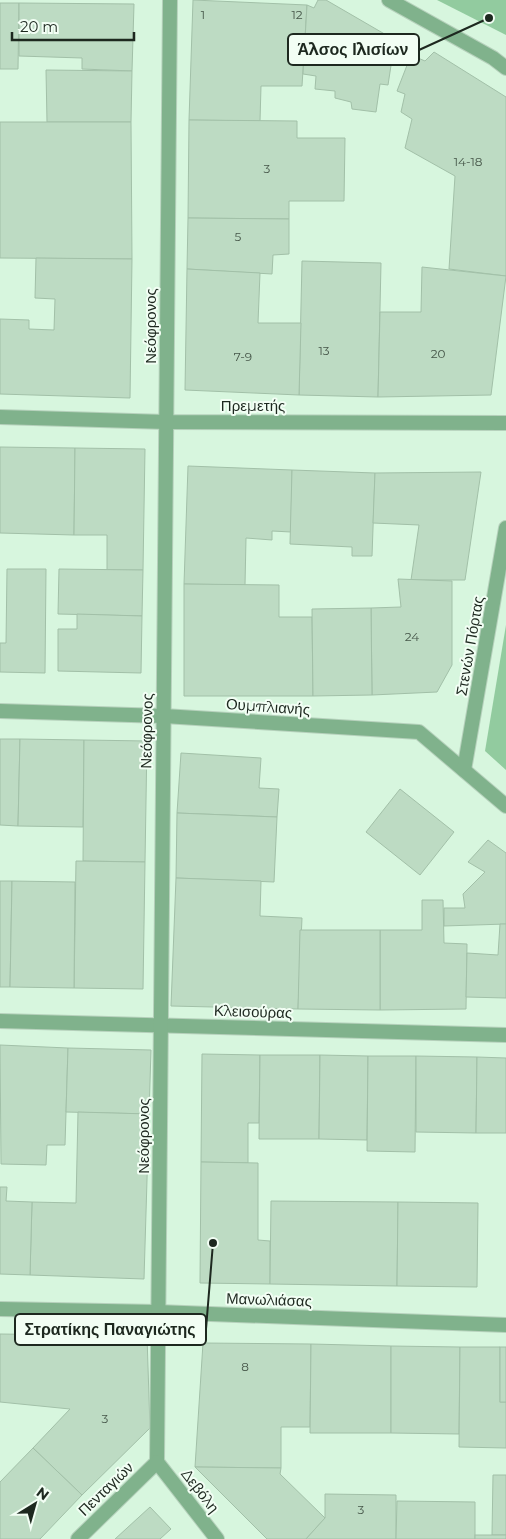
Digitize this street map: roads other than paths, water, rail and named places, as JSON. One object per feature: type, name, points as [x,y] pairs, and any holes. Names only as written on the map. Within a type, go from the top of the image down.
[{"type":"street","name":"Νεόφρονος","points":[[157,1462],[170,0]]},
{"type":"street","points":[[389,0],[493,58],[506,68]]},
{"type":"street","name":"Πρεμετής","points":[[0,417],[166,422],[506,423]]},
{"type":"street","name":"Στενών Πόρτας","points":[[464,770],[506,528]]},
{"type":"street","name":"Ουμπλιανής","points":[[0,711],[164,716],[419,732],[506,806]]},
{"type":"street","name":"Κλεισούρας","points":[[0,1021],[506,1036]]},
{"type":"street","name":"Μανωλιάσας","points":[[0,1309],[158,1312],[506,1325]]},
{"type":"street","name":"Πενταγιών","points":[[78,1539],[157,1462]]},
{"type":"street","name":"Δεβόλη","points":[[157,1462],[217,1539]]},
{"type":"place","name":"Άλσος Ιλισίων","points":[[489,18]]},
{"type":"place","name":"Στρατίκης Παναγιώτης","points":[[213,1243]]}]
